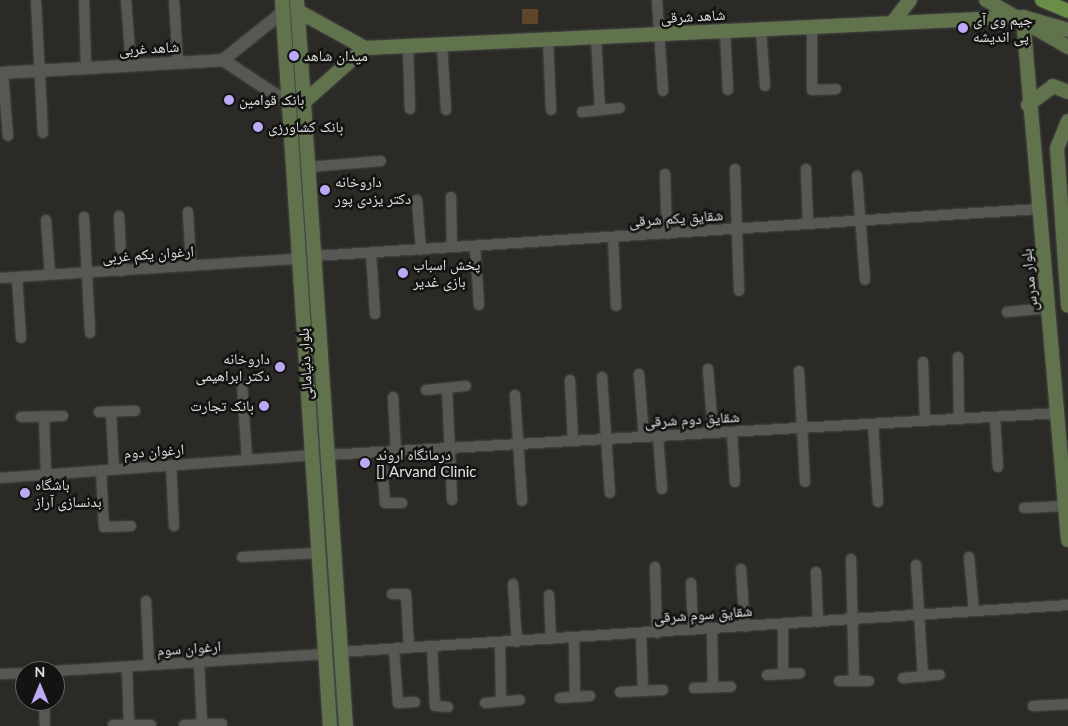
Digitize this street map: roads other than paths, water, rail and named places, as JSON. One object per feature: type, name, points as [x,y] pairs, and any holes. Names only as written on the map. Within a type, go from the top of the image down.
[{"type":"main road","points":[[892,23],[910,0]]},
{"type":"main road","points":[[986,0],[1022,17],[1068,47]]},
{"type":"main road","points":[[1042,0],[1068,11]]},
{"type":"main road","name":"بلوار دنیامالی","points":[[282,6],[297,259],[330,726]]},
{"type":"main road","points":[[297,6],[364,48],[305,101]]},
{"type":"main road","name":"بلوار دنیامالی","points":[[297,6],[310,167],[327,455],[346,726]]},
{"type":"main road","name":"شاهد شرقی","points":[[364,48],[1022,17]]},
{"type":"main road","points":[[1022,17],[1068,30]]},
{"type":"main road","name":"بلوار مدرس","points":[[1022,17],[1028,105],[1059,413],[1068,540]]},
{"type":"main road","points":[[1028,105],[1053,86],[1068,92]]},
{"type":"main road","points":[[1068,121],[1057,148],[1068,306]]},
{"type":"street","points":[[84,0],[86,68]]},
{"type":"street","points":[[126,0],[132,66]]},
{"type":"street","points":[[174,0],[178,63]]},
{"type":"street","points":[[657,0],[663,91]]},
{"type":"street","points":[[36,2],[43,133]]},
{"type":"street","points":[[282,6],[223,60],[288,103]]},
{"type":"street","points":[[812,27],[812,90],[836,89]]},
{"type":"street","points":[[761,29],[765,86]]},
{"type":"street","points":[[725,31],[728,90]]},
{"type":"street","points":[[596,37],[600,110]]},
{"type":"street","points":[[548,39],[552,110]]},
{"type":"street","points":[[442,44],[446,110]]},
{"type":"street","points":[[408,46],[410,110]]},
{"type":"street","name":"شاهد غربی","points":[[2,73],[223,60]]},
{"type":"street","points":[[2,73],[8,136]]},
{"type":"street","points":[[582,112],[620,108]]},
{"type":"street","points":[[310,167],[381,161]]},
{"type":"street","points":[[735,169],[739,291]]},
{"type":"street","points":[[806,169],[808,224]]},
{"type":"street","points":[[665,174],[667,234]]},
{"type":"street","points":[[857,176],[865,280]]},
{"type":"street","points":[[451,197],[452,247]]},
{"type":"street","points":[[417,200],[421,250]]},
{"type":"street","name":"شقایق یکم شرقی","points":[[315,256],[1038,210]]},
{"type":"street","points":[[188,212],[191,266]]},
{"type":"street","points":[[84,216],[90,333]]},
{"type":"street","points":[[119,216],[122,270]]},
{"type":"street","points":[[46,220],[50,275]]},
{"type":"street","points":[[613,237],[616,306]]},
{"type":"street","points":[[475,246],[480,305]]},
{"type":"street","points":[[371,253],[375,314]]},
{"type":"street","name":"ارغوان یکم غربی","points":[[0,278],[297,259]]},
{"type":"street","points":[[17,277],[22,338]]},
{"type":"street","points":[[1007,312],[1048,308]]},
{"type":"street","points":[[958,357],[959,419]]},
{"type":"street","points":[[923,362],[925,421]]},
{"type":"street","points":[[708,369],[713,433]]},
{"type":"street","points":[[799,371],[805,482]]},
{"type":"street","points":[[639,374],[644,437]]},
{"type":"street","points":[[602,377],[610,493]]},
{"type":"street","points":[[570,380],[573,441]]},
{"type":"street","points":[[242,384],[247,460]]},
{"type":"street","points":[[426,390],[466,386]]},
{"type":"street","points":[[447,388],[452,500]]},
{"type":"street","points":[[515,395],[522,501]]},
{"type":"street","points":[[393,396],[396,451]]},
{"type":"street","points":[[99,412],[134,411]]},
{"type":"street","points":[[111,412],[114,469]]},
{"type":"street","name":"شقایق دوم شرقی","points":[[327,455],[1059,413]]},
{"type":"street","points":[[44,416],[46,474]]},
{"type":"street","points":[[20,418],[62,416]]},
{"type":"street","points":[[995,417],[998,467]]},
{"type":"street","points":[[873,424],[878,502]]},
{"type":"street","points":[[732,432],[735,482]]},
{"type":"street","points":[[658,436],[662,489]]},
{"type":"street","points":[[380,452],[385,503],[402,503]]},
{"type":"street","name":"ارغوان دوم","points":[[0,478],[311,455]]},
{"type":"street","points":[[171,465],[174,526]]},
{"type":"street","points":[[101,470],[104,527],[131,526]]},
{"type":"street","points":[[1024,508],[1066,506]]},
{"type":"street","points":[[242,557],[318,554]]},
{"type":"street","points":[[969,557],[974,611]]},
{"type":"street","points":[[851,559],[854,681]]},
{"type":"street","points":[[916,565],[923,677]]},
{"type":"street","points":[[655,567],[657,632]]},
{"type":"street","points":[[741,568],[745,627]]},
{"type":"street","points":[[816,572],[818,622]]},
{"type":"street","points":[[691,583],[693,630]]},
{"type":"street","points":[[513,584],[517,642]]},
{"type":"street","points":[[392,594],[406,594],[409,648]]},
{"type":"street","points":[[549,595],[551,639]]},
{"type":"street","points":[[146,601],[149,665]]},
{"type":"street","name":"شقایق سوم شرقی","points":[[340,652],[1068,605]]},
{"type":"street","points":[[783,624],[783,674]]},
{"type":"street","points":[[712,629],[713,688]]},
{"type":"street","points":[[641,634],[643,691]]},
{"type":"street","points":[[574,638],[575,697]]},
{"type":"street","points":[[500,643],[501,701]]},
{"type":"street","points":[[432,647],[435,706],[448,707]]},
{"type":"street","points":[[394,649],[398,702],[415,702]]},
{"type":"street","name":"ارغوان سوم","points":[[65,670],[325,654]]},
{"type":"street","points":[[199,662],[202,724]]},
{"type":"street","points":[[127,666],[129,726]]},
{"type":"street","points":[[0,674],[15,673]]},
{"type":"street","points":[[767,675],[800,673]]},
{"type":"street","points":[[904,678],[940,675]]},
{"type":"street","points":[[839,681],[869,681]]},
{"type":"street","points":[[694,688],[731,687]]},
{"type":"street","points":[[620,692],[663,690]]},
{"type":"street","points":[[560,698],[590,696]]},
{"type":"street","points":[[485,703],[520,700]]},
{"type":"street","points":[[1033,706],[1068,704]]},
{"type":"street","points":[[44,711],[45,724]]},
{"type":"street","points":[[184,726],[222,724]]},
{"type":"street","points":[[113,726],[151,726]]},
{"type":"place","name":"جیم وی آی پی اندیشه","points":[[963,28]]},
{"type":"place","name":"میدان شاهد","points":[[294,56]]},
{"type":"place","name":"بانک قوامین","points":[[229,100]]},
{"type":"place","name":"بانک کشاورزی","points":[[258,127]]},
{"type":"place","name":"داروخانه دکتر یزدی پور","points":[[325,190]]},
{"type":"place","name":"پخش اسباب بازی غدیر","points":[[403,273]]},
{"type":"place","name":"داروخانه دکتر ابراهیمی","points":[[280,367]]},
{"type":"place","name":"بانک تجارت","points":[[264,406]]},
{"type":"place","name":"درمانگاه اروند [] Arvand Clinic","points":[[365,463]]},
{"type":"place","name":"باشگاه بدنسازی آراز","points":[[25,493]]}]
